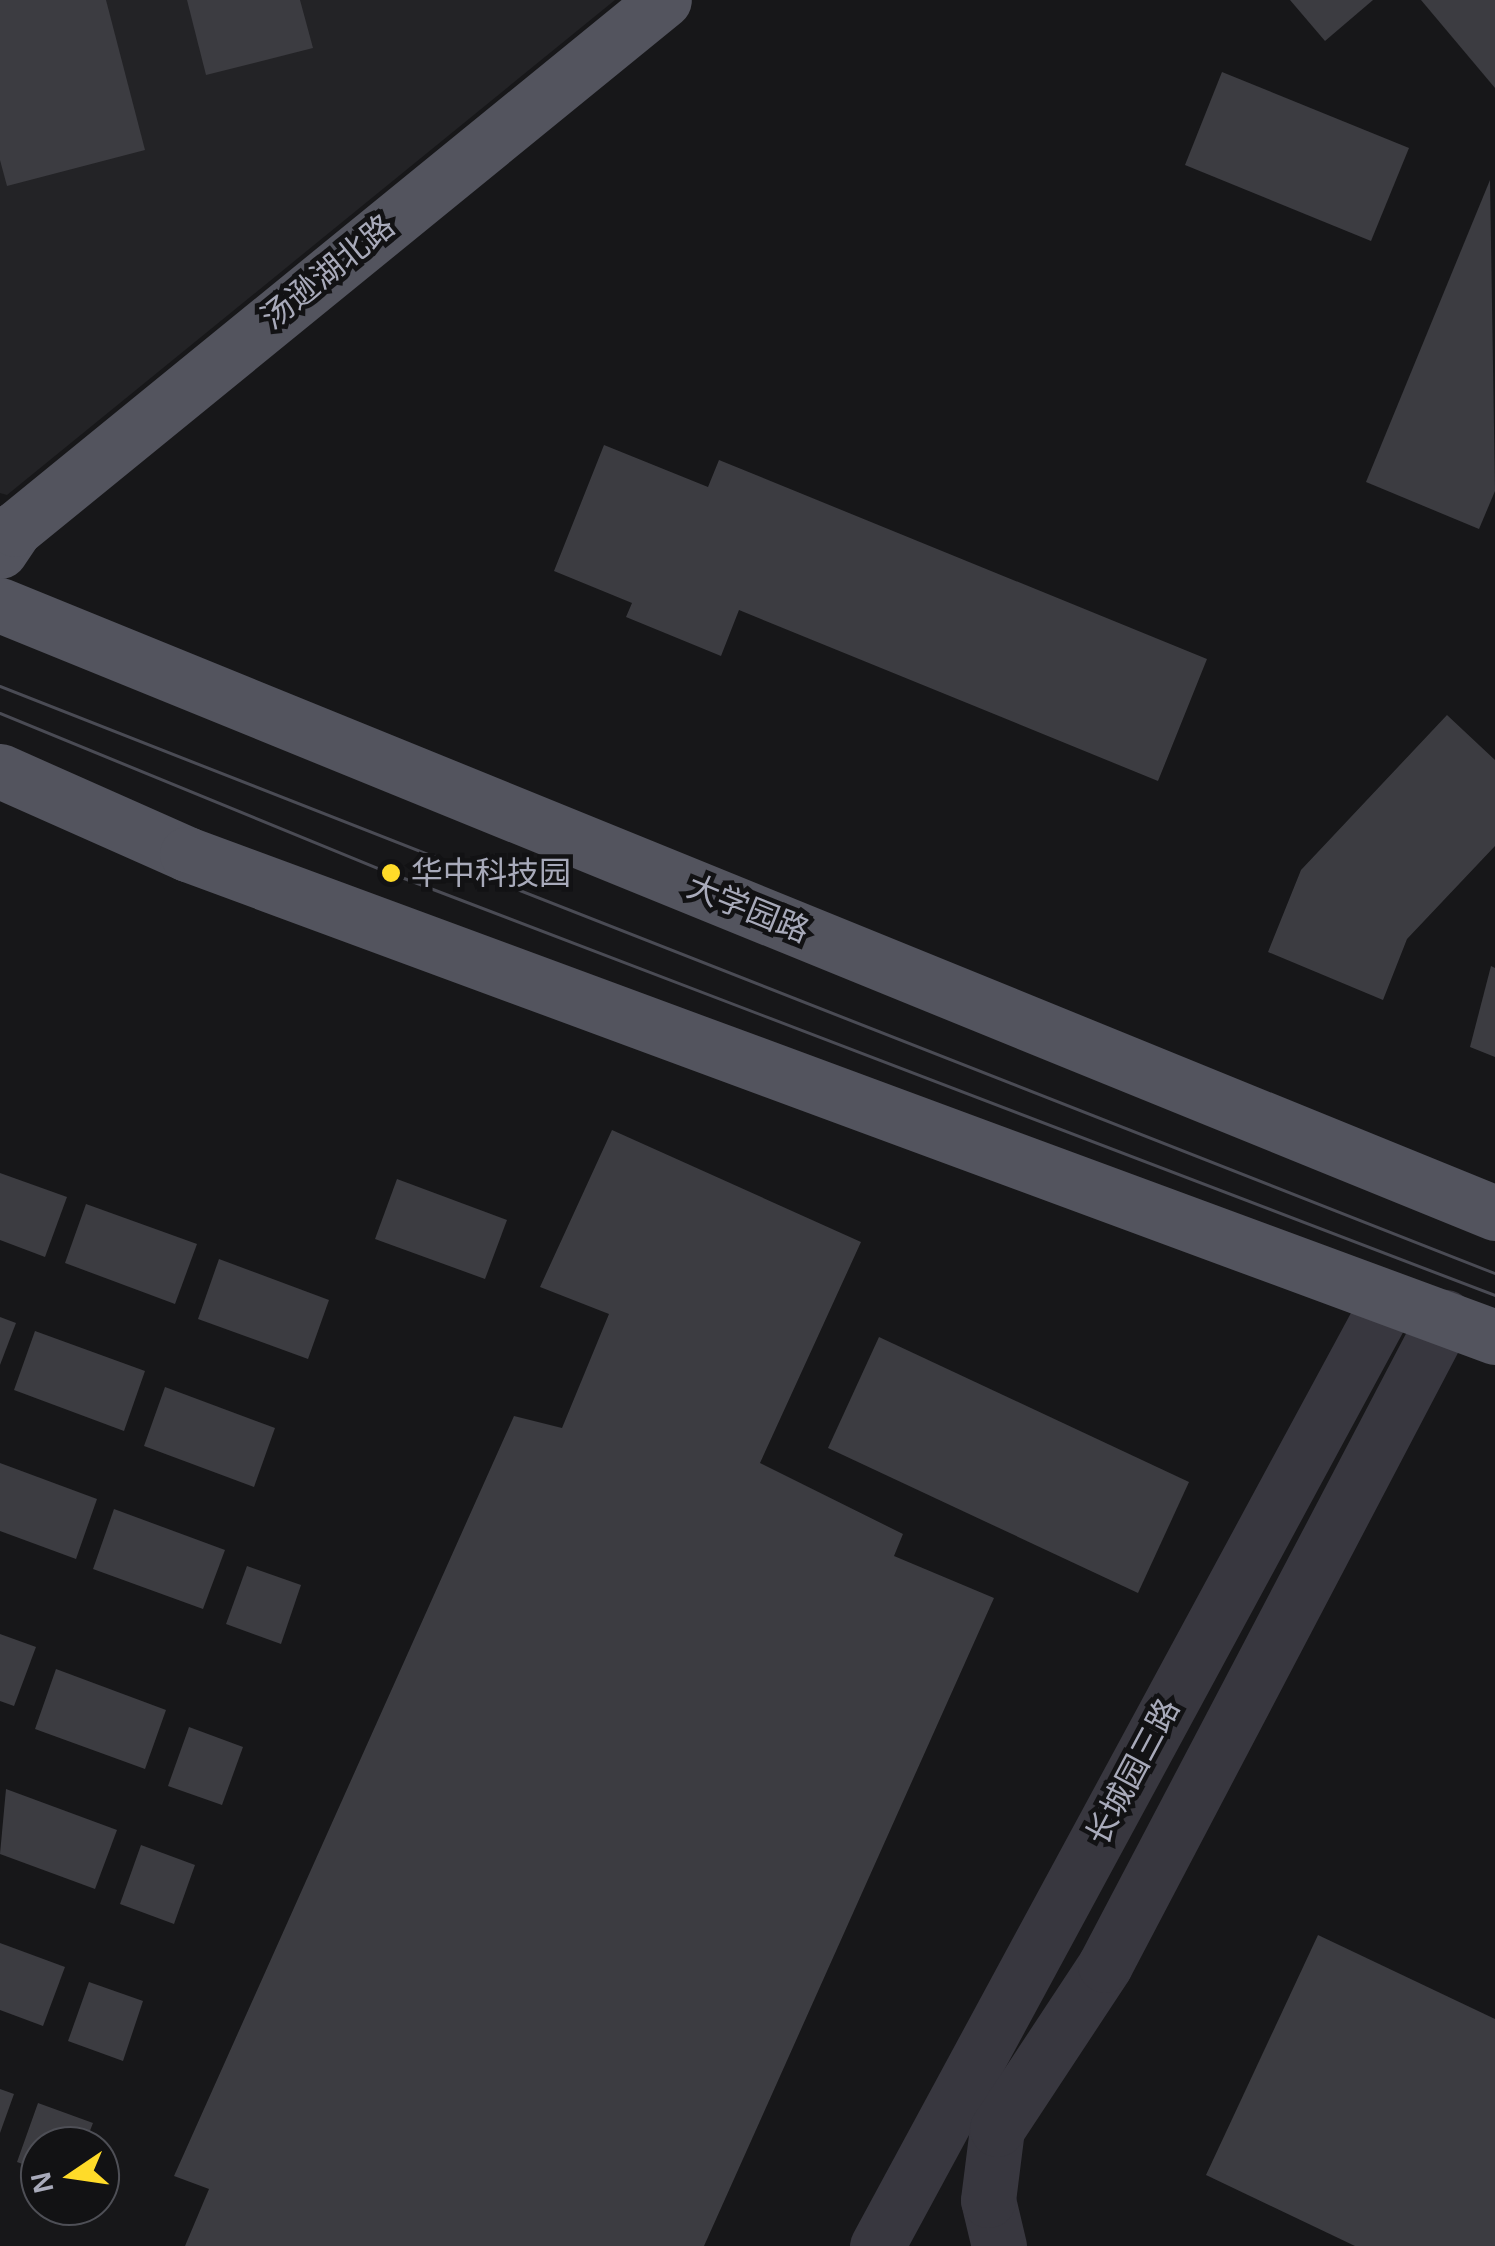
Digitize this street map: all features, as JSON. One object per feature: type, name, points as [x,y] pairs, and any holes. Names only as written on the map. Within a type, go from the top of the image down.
[{"type":"main road","name":"汤逊湖北路","points":[[0,551],[15,529],[664,0]]},
{"type":"main road","name":"大学园路","points":[[0,605],[1495,1212]]},
{"type":"main road","points":[[0,771],[187,854],[1495,1338]]},
{"type":"street","name":"长城园三路","points":[[877,2246],[1389,1299]]},
{"type":"street","name":"长城园三路","points":[[999,2246],[988,2200],[997,2129],[1105,1964],[1445,1317]]},
{"type":"shaded area","points":[[0,0],[615,0],[7,495],[0,493]]},
{"type":"building","points":[[0,0],[106,0],[145,150],[7,186],[0,160]]},
{"type":"building","points":[[187,0],[300,0],[313,48],[206,75]]},
{"type":"building","points":[[1290,0],[1373,0],[1325,41]]},
{"type":"building","points":[[1421,0],[1495,0],[1495,88]]},
{"type":"building","points":[[1222,72],[1409,148],[1371,241],[1185,165]]},
{"type":"building","points":[[1490,180],[1495,491],[1479,529],[1366,482]]},
{"type":"building","points":[[604,445],[708,487],[719,460],[1207,659],[1158,781],[739,610],[721,656],[626,617],[632,603],[554,571]]},
{"type":"building","points":[[1447,715],[1495,760],[1495,846],[1407,939],[1383,1000],[1268,952],[1301,870]]},
{"type":"building","points":[[1491,966],[1495,968],[1495,1057],[1470,1047]]},
{"type":"building","points":[[612,1130],[861,1242],[760,1463],[903,1534],[894,1556],[994,1598],[704,2246],[185,2246],[209,2189],[174,2176],[514,1416],[562,1428],[609,1314],[540,1287]]},
{"type":"building","points":[[0,1173],[67,1197],[45,1257],[0,1240]]},
{"type":"building","points":[[397,1179],[507,1220],[485,1279],[375,1239]]},
{"type":"building","points":[[86,1204],[197,1244],[175,1304],[65,1263]]},
{"type":"building","points":[[219,1259],[329,1300],[308,1359],[198,1319]]},
{"type":"building","points":[[0,1317],[16,1323],[0,1365]]},
{"type":"building","points":[[35,1331],[145,1371],[124,1431],[14,1390]]},
{"type":"building","points":[[879,1337],[1189,1482],[1138,1593],[828,1448]]},
{"type":"building","points":[[165,1387],[275,1428],[254,1487],[144,1446]]},
{"type":"building","points":[[0,1463],[97,1499],[76,1559],[0,1531]]},
{"type":"building","points":[[114,1509],[225,1550],[203,1609],[93,1569]]},
{"type":"building","points":[[247,1566],[301,1585],[281,1644],[226,1624]]},
{"type":"building","points":[[0,1634],[36,1647],[14,1706],[0,1701]]},
{"type":"building","points":[[56,1669],[166,1710],[145,1769],[35,1729]]},
{"type":"building","points":[[189,1727],[243,1747],[222,1805],[168,1786]]},
{"type":"building","points":[[6,1789],[117,1830],[95,1889],[0,1854]]},
{"type":"building","points":[[141,1845],[195,1865],[174,1924],[120,1904]]},
{"type":"building","points":[[1318,1935],[1495,2019],[1495,2246],[1355,2246],[1206,2175]]},
{"type":"building","points":[[0,1943],[65,1967],[43,2026],[0,2010]]},
{"type":"building","points":[[89,1982],[143,2001],[123,2061],[68,2041]]},
{"type":"building","points":[[0,2089],[14,2094],[0,2133]]},
{"type":"building","points":[[38,2103],[93,2123],[92,2126],[30,2126]]},
{"type":"tram line","points":[[0,686],[1495,1273]]},
{"type":"tram line","points":[[0,713],[391,873],[1495,1295]]},
{"type":"place","name":"华中科技园","points":[[391,873]]}]
